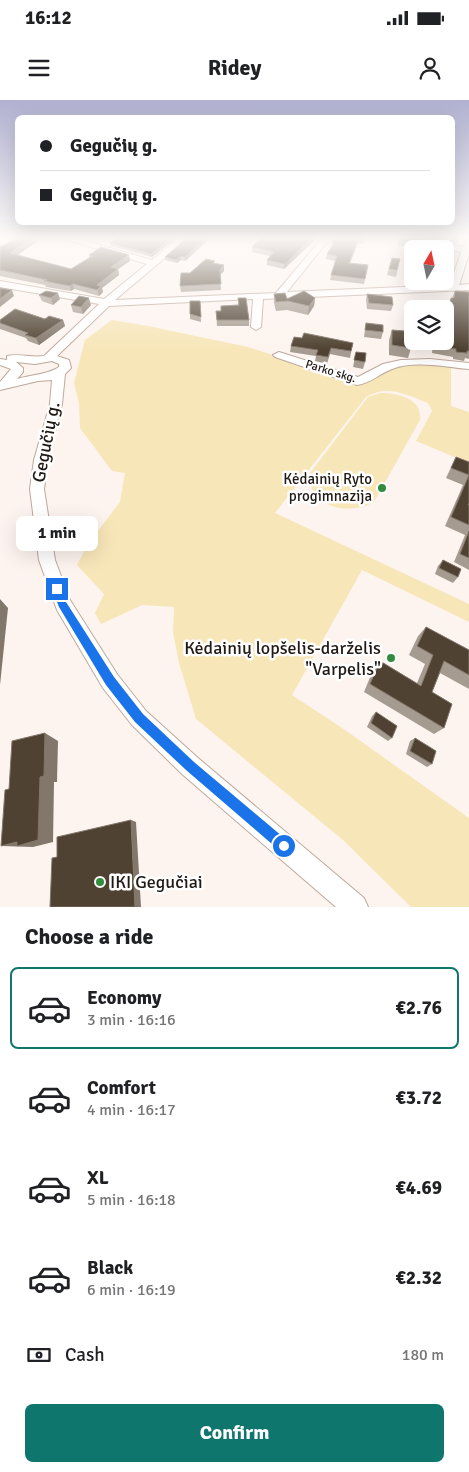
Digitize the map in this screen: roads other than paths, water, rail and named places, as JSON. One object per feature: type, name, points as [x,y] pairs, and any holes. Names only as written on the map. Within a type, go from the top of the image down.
[{"type":"street","points":[[43,377],[35,363],[45,359],[138,275]]},
{"type":"street","points":[[280,294],[296,275]]},
{"type":"street","points":[[458,275],[454,287],[469,287]]},
{"type":"street","points":[[0,284],[108,303],[404,289]]},
{"type":"street","points":[[256,327],[258,296]]},
{"type":"street","points":[[3,359],[47,353],[66,339]]},
{"type":"street","points":[[3,359],[63,361],[62,353],[66,339]]},
{"type":"street","name":"Parko skg.","points":[[279,355],[357,381],[363,381],[390,365],[423,361],[469,366]]},
{"type":"street","points":[[3,359],[23,364],[43,377]]},
{"type":"street","points":[[1,387],[17,372],[17,368],[3,359]]},
{"type":"street","name":"Gegučių g.","points":[[63,361],[65,368],[43,377],[56,404],[41,460],[37,489],[48,560],[63,604],[110,681],[139,718],[190,766],[355,907]]},
{"type":"street","points":[[1,387],[43,377]]},
{"type":"place","name":"Kėdainių Ryto progimnazija","points":[[382,488]]},
{"type":"place","name":"Kėdainių lopšelis-darželis \"Varpelis\"","points":[[391,658]]},
{"type":"place","name":"IKI Gegučiai","points":[[100,882]]}]
